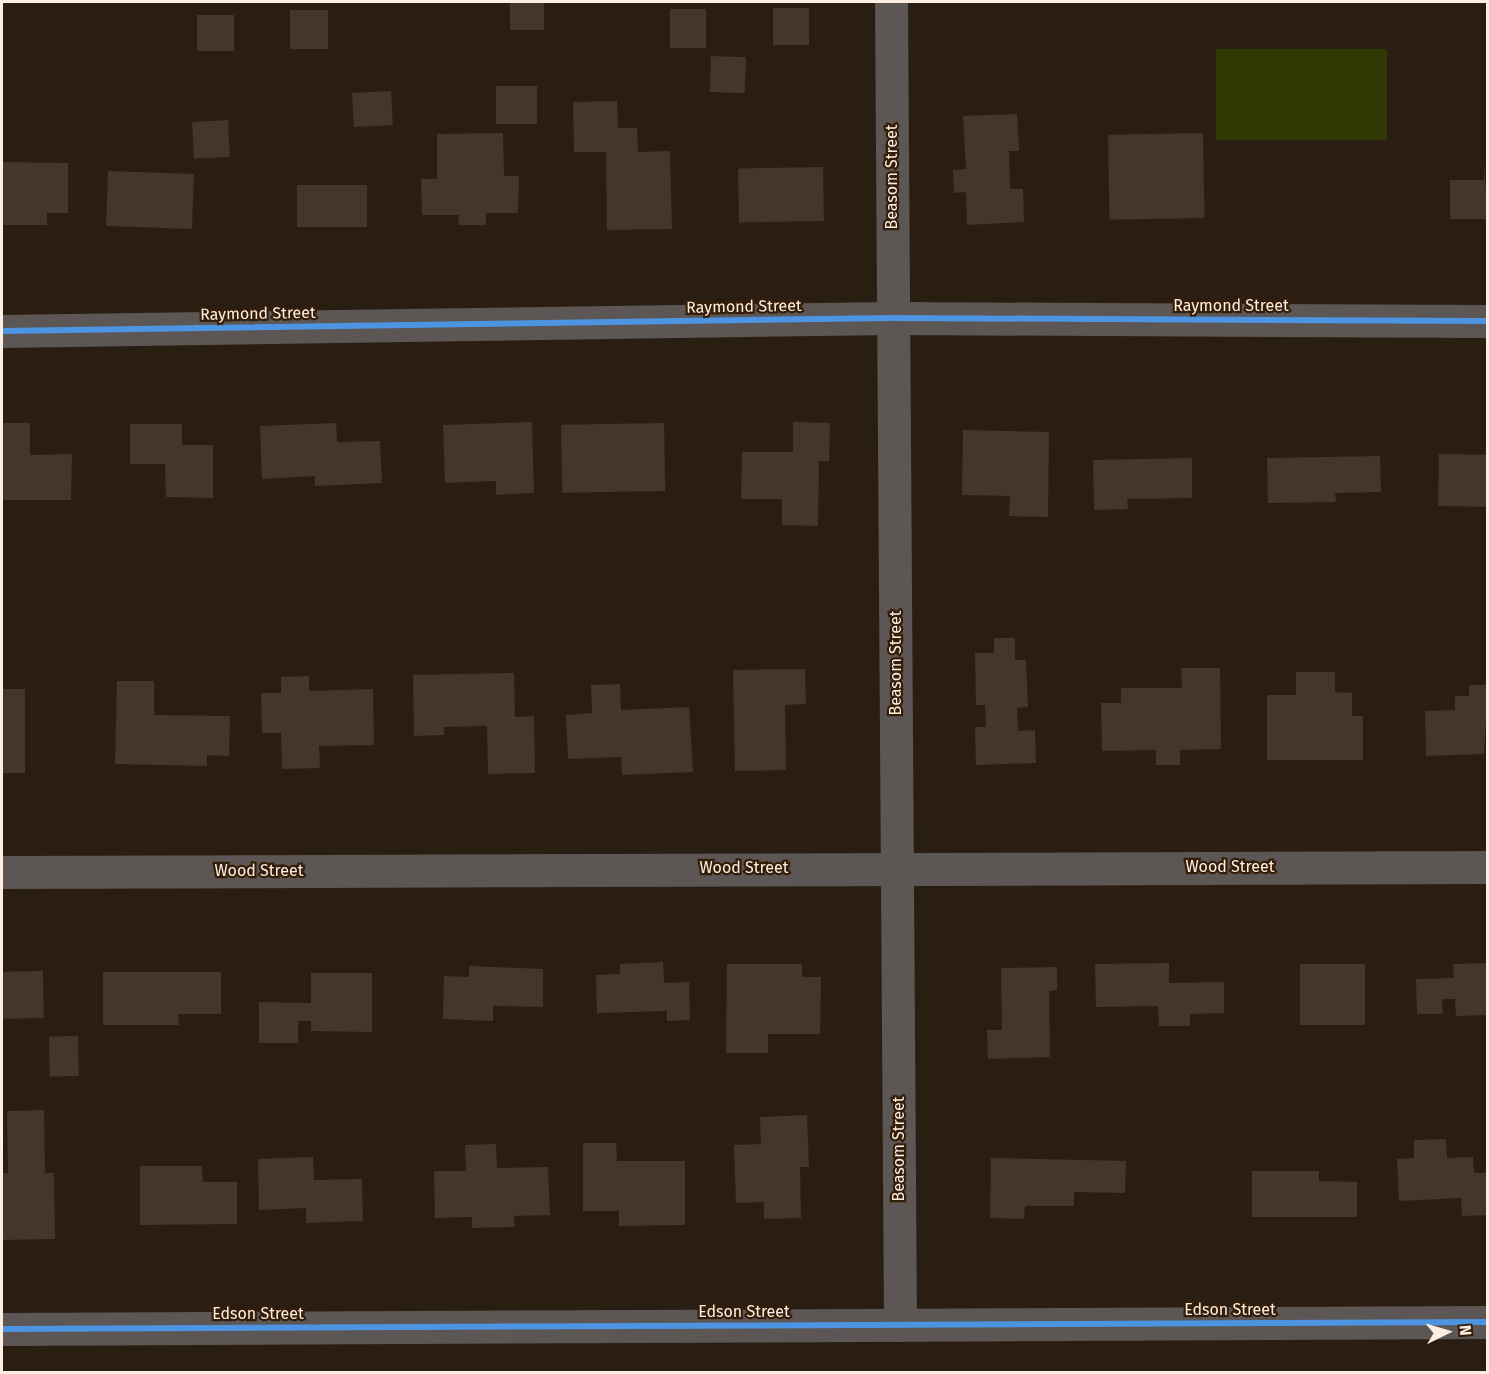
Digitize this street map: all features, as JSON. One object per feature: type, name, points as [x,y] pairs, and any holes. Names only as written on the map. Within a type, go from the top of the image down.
[{"type":"street","name":"Beasom Street","points":[[891,2],[900,1325]]},
{"type":"street","name":"Raymond Street","points":[[2,331],[893,318],[1488,321]]},
{"type":"street","name":"Wood Street","points":[[2,872],[898,867],[1488,867]]},
{"type":"street","name":"Edson Street","points":[[2,1329],[1488,1322]]},
{"type":"green space","points":[[1216,49],[1387,49],[1387,140],[1216,140]]},
{"type":"building","points":[[510,2],[544,2],[544,30],[510,30]]},
{"type":"building","points":[[773,8],[809,8],[809,45],[773,45]]},
{"type":"building","points":[[670,9],[706,9],[706,48],[670,48]]},
{"type":"building","points":[[290,10],[328,10],[328,49],[290,49]]},
{"type":"building","points":[[197,15],[234,15],[234,51],[197,51]]},
{"type":"building","points":[[711,56],[746,57],[745,93],[710,92]]},
{"type":"building","points":[[496,86],[537,86],[537,124],[496,124]]},
{"type":"building","points":[[391,91],[393,125],[354,127],[352,93]]},
{"type":"building","points":[[617,101],[618,128],[637,128],[638,152],[670,151],[672,229],[607,230],[606,152],[574,152],[573,102]]},
{"type":"building","points":[[1017,114],[1019,151],[1009,151],[1010,189],[1023,189],[1024,222],[967,225],[966,192],[954,193],[953,170],[966,169],[963,116]]},
{"type":"building","points":[[228,120],[230,157],[194,159],[192,122]]},
{"type":"building","points":[[503,133],[504,176],[519,176],[518,213],[486,213],[486,225],[458,225],[459,215],[422,215],[421,179],[437,179],[437,134]]},
{"type":"building","points":[[1203,133],[1204,218],[1109,220],[1108,135]]},
{"type":"building","points":[[2,162],[68,163],[68,213],[47,213],[47,225],[2,225]]},
{"type":"building","points":[[1484,165],[1488,219],[1450,219],[1450,180],[1484,180]]},
{"type":"building","points":[[823,167],[824,221],[739,222],[738,168]]},
{"type":"building","points":[[108,171],[194,174],[192,229],[106,226]]},
{"type":"building","points":[[297,185],[367,185],[367,227],[297,227]]},
{"type":"building","points":[[532,422],[534,493],[496,495],[496,481],[445,483],[443,425]]},
{"type":"building","points":[[793,422],[830,423],[829,461],[819,461],[818,526],[782,525],[782,499],[741,499],[742,452],[793,452]]},
{"type":"building","points":[[2,423],[30,423],[30,455],[72,454],[71,500],[2,500]]},
{"type":"building","points":[[336,423],[337,442],[380,441],[382,483],[315,486],[315,476],[262,479],[260,426]]},
{"type":"building","points":[[664,423],[665,491],[562,493],[561,425]]},
{"type":"building","points":[[130,424],[182,424],[182,445],[213,445],[213,498],[166,497],[165,464],[130,464]]},
{"type":"building","points":[[963,430],[1049,432],[1048,517],[1009,516],[1010,496],[962,495]]},
{"type":"building","points":[[1439,454],[1488,455],[1487,507],[1438,506]]},
{"type":"building","points":[[1380,456],[1381,492],[1335,493],[1336,502],[1268,503],[1267,458]]},
{"type":"building","points":[[1192,458],[1192,498],[1127,499],[1128,509],[1094,510],[1093,460]]},
{"type":"building","points":[[994,638],[1015,638],[1015,660],[1026,660],[1028,707],[1017,708],[1018,731],[1035,730],[1036,763],[976,765],[975,727],[986,727],[985,705],[976,705],[975,653],[994,653]]},
{"type":"building","points":[[1181,668],[1220,668],[1221,749],[1180,750],[1180,765],[1156,765],[1156,750],[1102,751],[1101,703],[1121,703],[1121,688],[1182,688]]},
{"type":"building","points":[[805,669],[806,704],[785,705],[786,770],[735,771],[733,670]]},
{"type":"building","points":[[1296,672],[1335,672],[1335,692],[1352,693],[1352,716],[1363,716],[1363,760],[1267,760],[1267,695],[1296,695]]},
{"type":"building","points":[[514,673],[515,717],[534,716],[535,773],[488,774],[487,726],[444,727],[444,735],[414,736],[413,675]]},
{"type":"building","points":[[309,676],[309,691],[373,689],[374,745],[319,746],[320,768],[282,769],[281,733],[262,733],[261,693],[281,693],[281,677]]},
{"type":"building","points":[[117,681],[154,681],[154,715],[230,716],[229,756],[207,755],[207,766],[115,764]]},
{"type":"building","points":[[620,684],[621,710],[689,707],[693,772],[622,775],[621,757],[568,759],[566,715],[592,713],[591,685]]},
{"type":"building","points":[[1469,685],[1488,685],[1484,754],[1426,756],[1425,711],[1455,710],[1455,696],[1469,696]]},
{"type":"building","points":[[2,689],[25,689],[25,773],[2,773]]},
{"type":"building","points":[[663,962],[664,983],[689,982],[690,1020],[667,1021],[667,1011],[597,1013],[596,975],[620,974],[620,964]]},
{"type":"building","points":[[1169,963],[1169,983],[1224,982],[1224,1013],[1190,1014],[1190,1026],[1159,1026],[1158,1006],[1096,1007],[1095,964]]},
{"type":"building","points":[[1488,963],[1488,1015],[1456,1016],[1455,999],[1442,999],[1443,1014],[1417,1014],[1416,979],[1454,978],[1453,964]]},
{"type":"building","points":[[727,964],[802,964],[802,977],[821,977],[820,1034],[768,1034],[768,1053],[726,1053]]},
{"type":"building","points":[[1300,964],[1365,964],[1365,1025],[1300,1025]]},
{"type":"building","points":[[469,966],[543,969],[543,1007],[493,1006],[493,1021],[443,1019],[444,976],[469,977]]},
{"type":"building","points":[[1057,967],[1057,990],[1049,991],[1050,1057],[988,1059],[987,1030],[1002,1030],[1001,968]]},
{"type":"building","points":[[43,971],[44,1018],[3,1019],[2,972]]},
{"type":"building","points":[[103,972],[221,972],[221,1014],[178,1014],[179,1025],[103,1025]]},
{"type":"building","points":[[311,973],[372,973],[372,1032],[311,1031],[311,1021],[298,1021],[298,1043],[259,1043],[259,1002],[311,1003]]},
{"type":"building","points":[[78,1036],[79,1076],[50,1077],[49,1037]]},
{"type":"building","points":[[44,1110],[45,1173],[54,1173],[55,1239],[2,1240],[2,1173],[8,1173],[7,1111]]},
{"type":"building","points":[[807,1115],[809,1167],[800,1167],[801,1218],[764,1219],[764,1202],[736,1203],[734,1145],[761,1144],[760,1117]]},
{"type":"building","points":[[1446,1139],[1447,1158],[1473,1157],[1474,1173],[1488,1173],[1488,1215],[1462,1216],[1461,1198],[1399,1201],[1397,1159],[1414,1158],[1414,1140]]},
{"type":"building","points":[[583,1143],[616,1143],[617,1161],[685,1161],[685,1225],[619,1226],[619,1211],[583,1211]]},
{"type":"building","points":[[496,1144],[497,1168],[548,1167],[550,1215],[514,1216],[515,1227],[472,1228],[472,1217],[435,1218],[434,1171],[466,1171],[465,1145]]},
{"type":"building","points":[[313,1157],[314,1180],[362,1179],[363,1221],[306,1223],[306,1208],[259,1210],[258,1159]]},
{"type":"building","points":[[991,1158],[1126,1161],[1125,1193],[1074,1192],[1074,1206],[1025,1206],[1024,1219],[990,1218]]},
{"type":"building","points":[[140,1166],[202,1166],[203,1182],[237,1182],[237,1224],[140,1225]]},
{"type":"building","points":[[1252,1171],[1319,1171],[1319,1181],[1357,1182],[1357,1217],[1252,1217]]},
{"type":"cycle path","points":[[2,331],[893,318],[1488,321]]},
{"type":"cycle path","points":[[2,1329],[1488,1322]]}]
